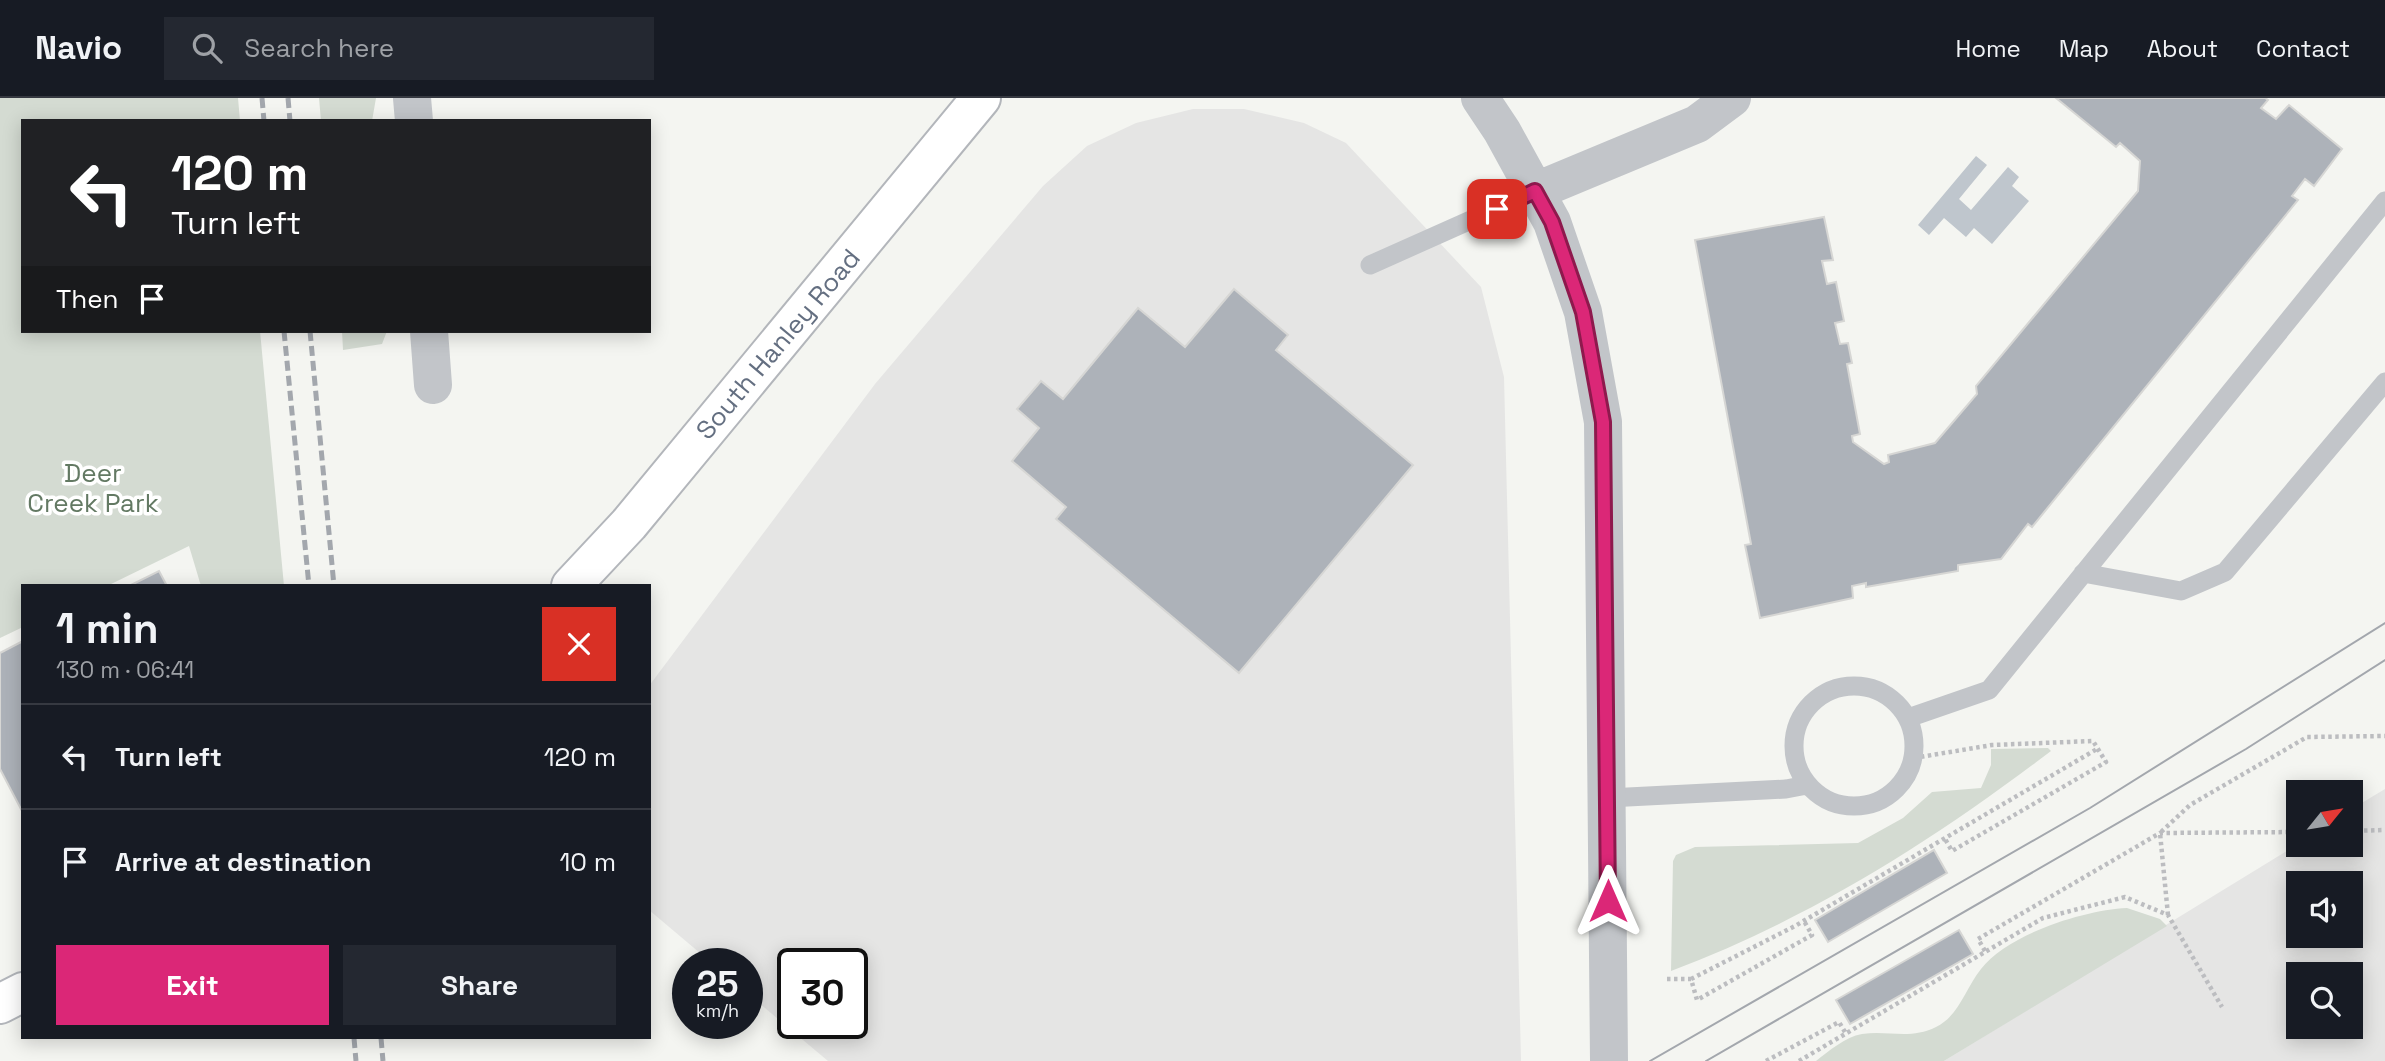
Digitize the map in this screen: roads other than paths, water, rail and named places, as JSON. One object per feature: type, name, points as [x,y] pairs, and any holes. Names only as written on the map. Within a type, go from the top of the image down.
[{"type":"main road","name":"South Hanley Road","points":[[573,584],[629,524],[981,98]]},
{"type":"main road","points":[[0,1004],[21,993]]},
{"type":"street","points":[[412,98],[414,119]]},
{"type":"street","points":[[1480,98],[1552,222],[1583,312],[1603,422],[1608,1061]]},
{"type":"street","points":[[1535,191],[1697,124],[1731,98]]},
{"type":"street","points":[[429,333],[433,385]]},
{"type":"lane","points":[[1370,265],[1535,191]]},
{"type":"lane","points":[[1908,718],[1989,690],[2385,201]]},
{"type":"lane","points":[[2083,573],[2180,591],[2225,572],[2385,382]]},
{"type":"lane","points":[[1859,685],[1879,690],[1895,702],[1908,718],[1914,737],[1914,758],[1906,776],[1894,791],[1878,802],[1860,806],[1840,805],[1822,798],[1807,785],[1795,757],[1796,727],[1805,709],[1820,695],[1838,687],[1859,685]]},
{"type":"lane","points":[[1608,798],[1786,789],[1807,785]]},
{"type":"tram line","points":[[1650,1061],[2090,808],[2385,623]]},
{"type":"tram line","points":[[1706,1061],[2246,749],[2385,660]]},
{"type":"railway","points":[[262,98],[264,119]]},
{"type":"railway","points":[[288,98],[290,119]]},
{"type":"railway","points":[[284,333],[309,584]]},
{"type":"railway","points":[[310,333],[334,584]]},
{"type":"railway","points":[[354,1039],[356,1061]]},
{"type":"railway","points":[[381,1039],[383,1061]]},
{"type":"park label","name":"Deer Creek Park","points":[[93,488]]}]
